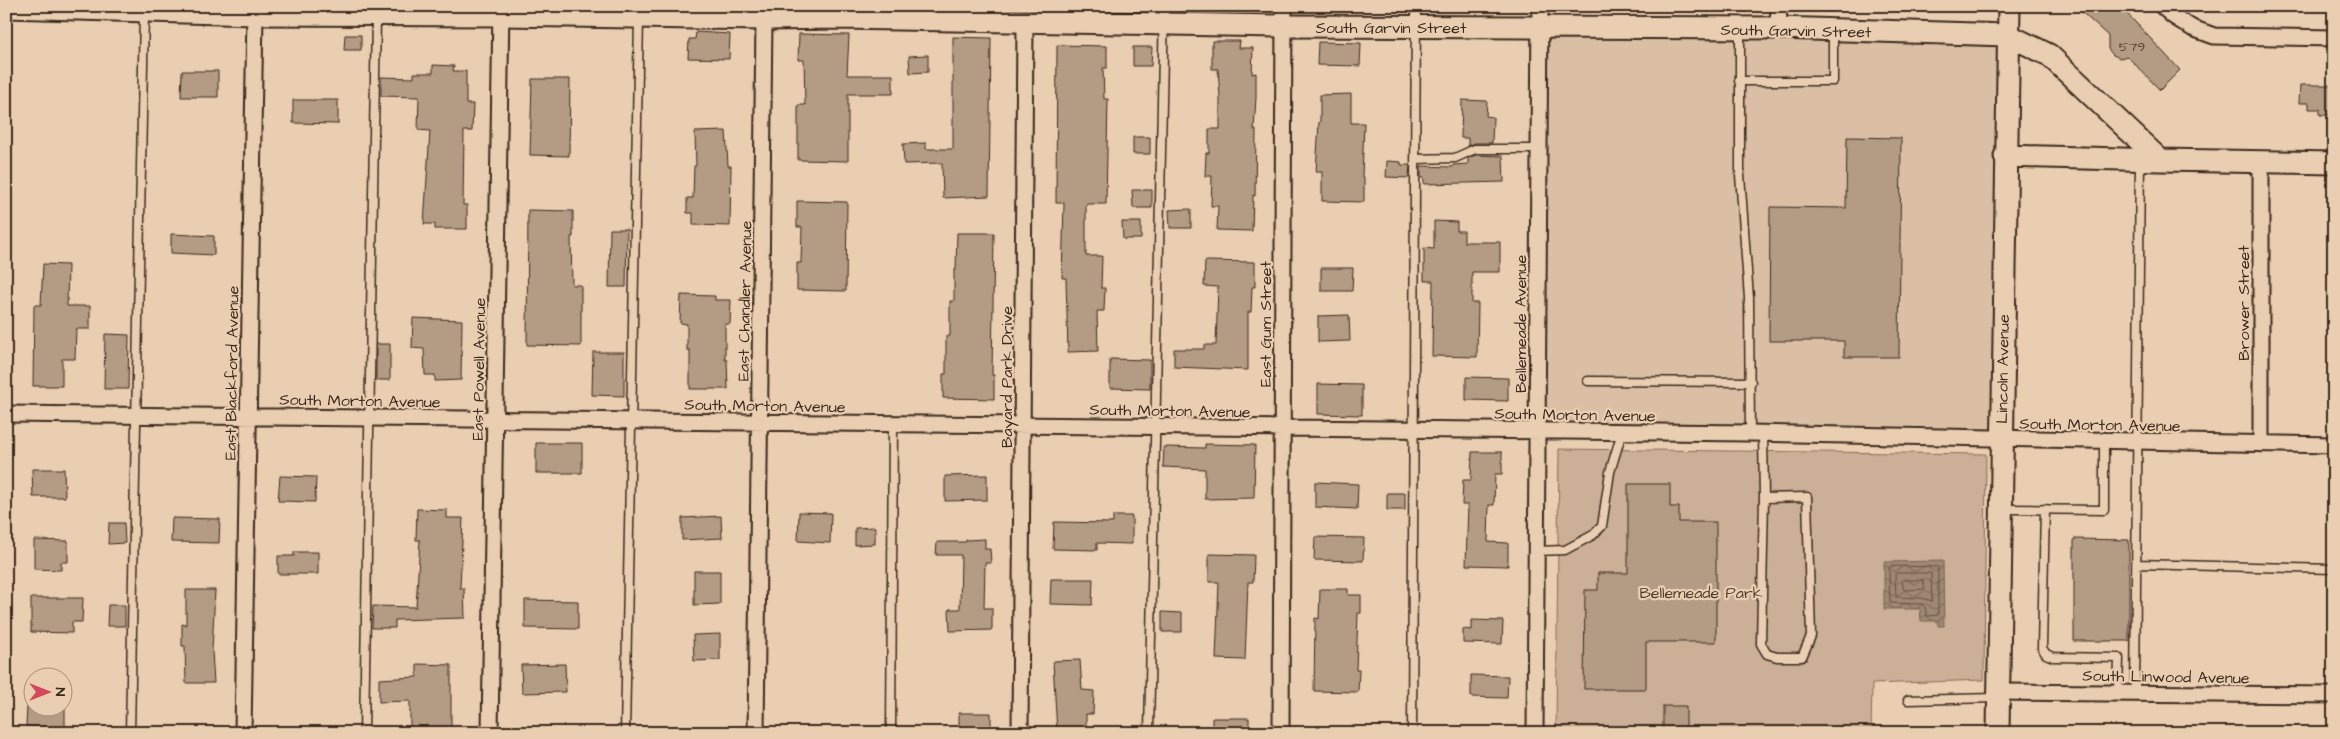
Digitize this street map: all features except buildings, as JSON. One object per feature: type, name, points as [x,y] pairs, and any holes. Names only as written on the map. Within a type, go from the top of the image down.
[{"type":"street","name":"Bellemeade Avenue","points":[[1535,733],[1540,6]]},
{"type":"street","points":[[1778,6],[1778,28]]},
{"type":"street","name":"Lincoln Avenue","points":[[1998,733],[2005,156],[2009,6]]},
{"type":"street","points":[[2162,6],[2192,28],[2214,36],[2334,38]]},
{"type":"street","name":"South Garvin Street","points":[[6,7],[144,8],[255,14],[376,14],[501,10],[639,17],[764,19],[841,12],[962,17],[1025,22],[1060,14],[1416,17],[1539,28],[1778,28],[2008,35],[2049,55],[2150,160]]},
{"type":"street","name":"East Powell Avenue","points":[[490,733],[501,10]]},
{"type":"street","name":"East Blackford Avenue","points":[[243,733],[255,14]]},
{"type":"street","name":"East Gum Street","points":[[1281,733],[1284,16]]},
{"type":"street","name":"East Chandler Avenue","points":[[756,733],[764,19]]},
{"type":"street","name":"Bayard Park Drive","points":[[1020,733],[1024,426],[1025,22]]},
{"type":"street","points":[[2005,156],[2334,163]]},
{"type":"street","name":"Brower Street","points":[[2261,162],[2261,444]]},
{"type":"street","name":"South Morton Avenue","points":[[6,414],[760,421],[1282,430],[1757,433],[2334,445]]},
{"type":"street","name":"South Linwood Avenue","points":[[1998,695],[2136,693],[2334,696]]},
{"type":"lane","points":[[130,733],[144,8]]},
{"type":"lane","points":[[364,733],[376,14]]},
{"type":"lane","points":[[1149,733],[1164,15]]},
{"type":"lane","points":[[625,733],[639,17]]},
{"type":"lane","points":[[1412,733],[1416,17]]},
{"type":"lane","points":[[1740,28],[1740,175],[1749,298],[1750,382],[1764,498],[1761,644],[1767,654],[1777,657],[1802,657],[1811,636],[1807,497],[1764,498]]},
{"type":"lane","points":[[1739,81],[1832,81],[1833,30]]},
{"type":"lane","points":[[1415,159],[1455,158],[1475,149],[1538,149]]},
{"type":"lane","points":[[2136,693],[2138,442],[2150,160]]},
{"type":"lane","points":[[1588,381],[1750,382]]},
{"type":"lane","points":[[891,733],[893,424]]},
{"type":"lane","points":[[1536,551],[1565,550],[1593,536],[1602,526],[1610,472],[1622,432]]},
{"type":"lane","points":[[2000,508],[2104,510],[2104,441]]},
{"type":"lane","points":[[2045,509],[2042,648],[2046,654],[2053,657],[2119,658],[2118,693]]},
{"type":"lane","points":[[2137,564],[2334,569]]},
{"type":"lane","points":[[1908,700],[1998,695]]},
{"type":"shaded area","points":[[1545,33],[2000,37],[1991,431],[1543,429]]},
{"type":"green space","name":"Bellemeade Park","points":[[1559,449],[1986,454],[1984,680],[1872,684],[1871,733],[1556,733]]},
{"type":"water","points":[[1943,561],[1944,626],[1938,626],[1938,621],[1921,621],[1920,609],[1884,609],[1884,562]]}]
